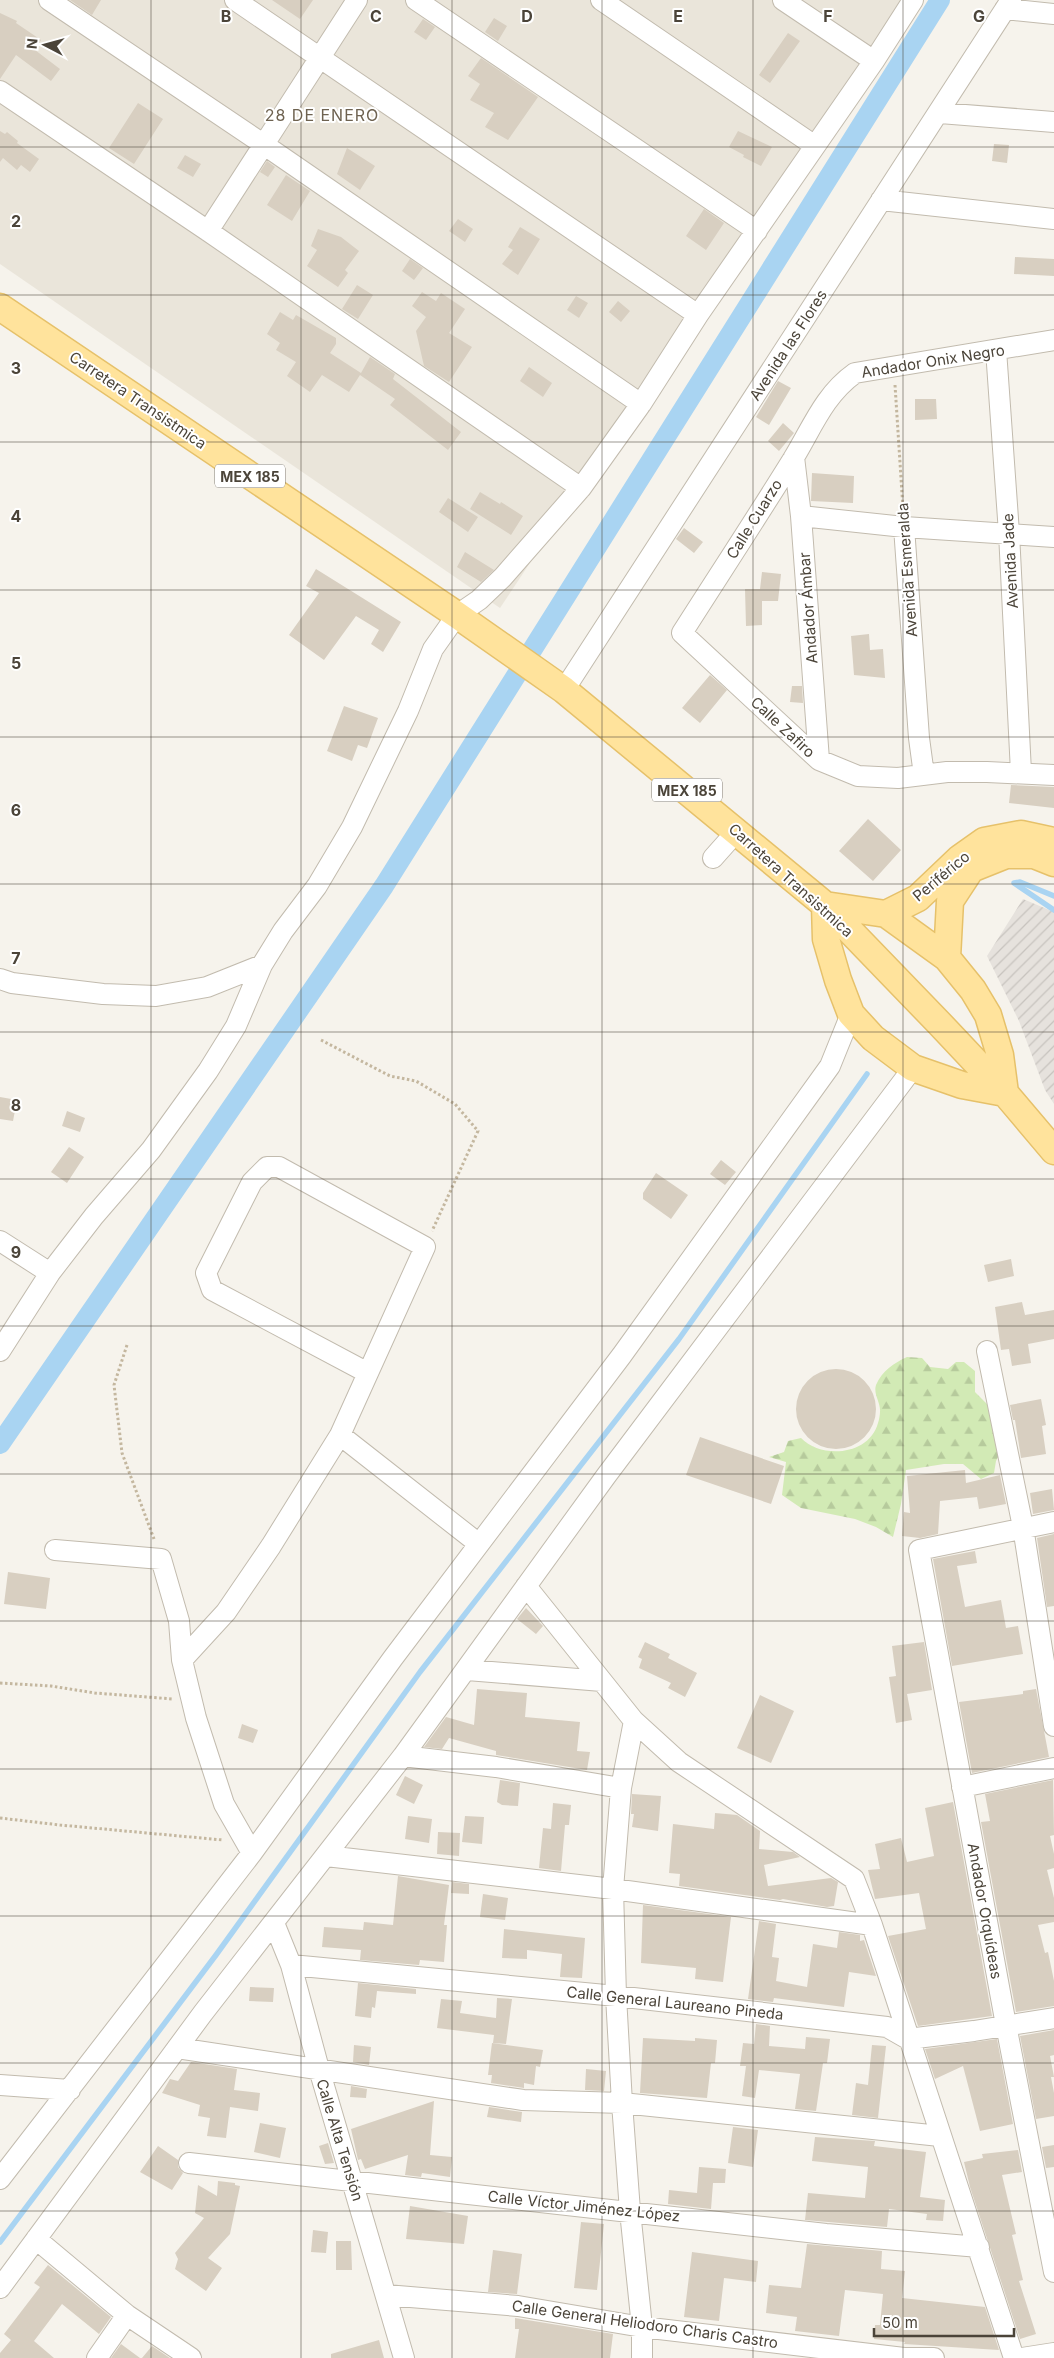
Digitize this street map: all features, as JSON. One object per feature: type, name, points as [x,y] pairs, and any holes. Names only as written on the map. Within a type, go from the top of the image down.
[{"type":"main road","name":"Carretera Transistmica","points":[[0,308],[457,615],[556,684],[825,905],[1005,1093],[1054,1151]]},
{"type":"main road","name":"Periférico","points":[[947,958],[950,902],[971,869],[1021,834],[1054,841]]},
{"type":"main road","name":"Periférico","points":[[886,914],[918,898],[960,858],[984,841],[1003,845],[1054,863]]},
{"type":"main road","points":[[825,905],[886,914],[947,958],[973,990],[988,1014],[1000,1054],[1005,1093],[962,1085],[913,1068],[873,1038],[851,1014],[826,939],[825,905]]},
{"type":"street","points":[[49,0],[263,144],[641,404]]},
{"type":"street","points":[[235,0],[698,315]]},
{"type":"street","points":[[208,231],[357,0]]},
{"type":"street","points":[[416,0],[757,231]]},
{"type":"street","points":[[601,0],[815,146]]},
{"type":"street","points":[[783,0],[874,61]]},
{"type":"street","points":[[0,1351],[50,1274],[94,1216],[151,1150],[208,1070],[236,1026],[262,965],[283,932],[317,886],[352,827],[408,711],[433,649],[457,615],[479,600],[503,577],[581,488],[641,404],[698,315],[874,61],[913,0]]},
{"type":"street","points":[[1008,5],[1054,14]]},
{"type":"street","name":"Avenida las Flores","points":[[556,684],[940,113],[1008,5]]},
{"type":"street","points":[[0,91],[208,231],[581,488]]},
{"type":"street","points":[[940,113],[1054,122]]},
{"type":"street","points":[[881,200],[1054,219]]},
{"type":"street","name":"Andador Onix Negro","points":[[823,404],[841,383],[854,373],[1054,340]]},
{"type":"street","name":"Avenida Jade","points":[[996,350],[1009,534],[1020,772]]},
{"type":"street","name":"Calle Cuarzo","points":[[682,633],[794,457],[823,404]]},
{"type":"street","name":"Andador Ámbar","points":[[794,457],[801,516],[819,760]]},
{"type":"street","points":[[801,516],[904,527],[1054,537]]},
{"type":"street","name":"Avenida Esmeralda","points":[[904,527],[919,738],[924,775]]},
{"type":"street","name":"Calle Zafiro","points":[[682,633],[819,760],[858,776],[898,778],[924,775],[1020,772],[1054,775]]},
{"type":"street","points":[[713,858],[737,831]]},
{"type":"street","points":[[0,979],[12,983],[103,994],[156,996],[207,987],[262,965]]},
{"type":"street","points":[[0,2179],[252,1853],[393,1658],[627,1348],[830,1066],[851,1014]]},
{"type":"street","points":[[0,2288],[177,2048],[403,1756],[746,1287],[913,1068]]},
{"type":"street","points":[[182,1660],[226,1612],[271,1546],[340,1435],[368,1373],[424,1248],[279,1167],[267,1167],[252,1182],[206,1273],[212,1290],[368,1373]]},
{"type":"street","points":[[0,1241],[50,1274]]},
{"type":"street","points":[[987,1351],[1023,1527],[1054,1726]]},
{"type":"street","points":[[340,1435],[479,1544]]},
{"type":"street","points":[[1023,1527],[1054,1522]]},
{"type":"street","name":"Andador Orquídeas","points":[[1023,1527],[919,1550],[1006,2025],[1054,2272]]},
{"type":"street","points":[[55,1550],[161,1558],[179,1621],[182,1660],[192,1702],[224,1804],[252,1853]]},
{"type":"street","points":[[526,1586],[634,1721],[679,1762],[854,1879],[872,1925],[1014,2358]]},
{"type":"street","points":[[466,1670],[602,1680]]},
{"type":"street","points":[[634,1721],[621,1788],[613,1889],[622,2103],[630,2211],[642,2327],[642,2358]]},
{"type":"street","points":[[403,1756],[496,1768],[621,1788]]},
{"type":"street","points":[[962,1787],[1054,1768]]},
{"type":"street","points":[[326,1856],[613,1889],[872,1925]]},
{"type":"street","name":"Calle Alta Tensión","points":[[274,1922],[291,1965],[319,2069],[404,2358]]},
{"type":"street","name":"Calle General Laureano Pineda","points":[[291,1965],[616,1996],[887,2027],[908,2039]]},
{"type":"street","points":[[908,2039],[974,2032],[1054,2018]]},
{"type":"street","points":[[177,2048],[523,2100],[622,2103],[940,2136]]},
{"type":"street","points":[[0,2085],[70,2090]]},
{"type":"street","name":"Calle Víctor Jiménez López","points":[[189,2163],[353,2183],[630,2211],[826,2234],[978,2247]]},
{"type":"street","points":[[36,2239],[126,2315],[192,2358]]},
{"type":"street","name":"Calle General Heliodoro Charis Castro","points":[[386,2295],[518,2306],[642,2327],[904,2358],[934,2358]]},
{"type":"street","points":[[96,2358],[126,2315]]},
{"type":"street","points":[[1022,2358],[1054,2353]]},
{"type":"path","name":"Avenida Esmeralda","points":[[893,366],[904,527]]},
{"type":"path","points":[[321,1040],[390,1076],[416,1081],[432,1090],[455,1104],[478,1131],[424,1248]]},
{"type":"path","points":[[126,1345],[114,1385],[122,1453],[161,1558]]},
{"type":"path","points":[[0,1682],[192,1702]]},
{"type":"path","points":[[0,1818],[221,1840],[241,1835]]},
{"type":"shaded area","points":[[0,0],[903,0],[500,608],[0,264]]},
{"type":"shaded area","points":[[1023,899],[1054,912],[1054,1104],[1045,1090],[1019,1021],[987,956]]},
{"type":"green space","points":[[907,1357],[922,1358],[930,1367],[948,1369],[956,1362],[964,1362],[975,1371],[975,1392],[990,1407],[1001,1451],[996,1461],[994,1473],[981,1479],[963,1464],[944,1464],[906,1470],[901,1504],[893,1537],[876,1527],[855,1519],[801,1508],[782,1495],[786,1462],[769,1457],[784,1452],[788,1441],[801,1438],[810,1445],[832,1451],[844,1451],[855,1448],[865,1442],[873,1434],[879,1418],[880,1409],[876,1385],[889,1368]]},
{"type":"building","points":[[70,0],[101,0],[92,15]]},
{"type":"building","points":[[272,0],[313,0],[300,19]]},
{"type":"building","points":[[0,13],[17,21],[16,23],[41,40],[35,50],[60,69],[51,81],[16,55],[0,79]]},
{"type":"building","points":[[494,18],[507,26],[498,41],[485,32]]},
{"type":"building","points":[[423,19],[435,27],[426,40],[414,32]]},
{"type":"building","points":[[788,33],[800,41],[770,83],[759,75]]},
{"type":"building","points":[[481,58],[538,97],[508,140],[485,127],[494,113],[470,100],[480,84],[468,76]]},
{"type":"building","points":[[138,103],[163,119],[134,164],[109,148]]},
{"type":"building","points":[[0,131],[5,134],[7,132],[18,141],[17,143],[39,159],[30,172],[21,165],[17,170],[3,158],[0,162]]},
{"type":"building","points":[[738,131],[772,147],[761,166],[729,147]]},
{"type":"building","points":[[994,144],[1009,145],[1007,163],[992,161]]},
{"type":"building","points":[[347,148],[375,166],[360,190],[337,174]]},
{"type":"building","points":[[185,155],[201,164],[193,177],[177,168]]},
{"type":"building","points":[[267,161],[275,167],[268,177],[260,172]]},
{"type":"building","points":[[286,175],[310,191],[292,221],[267,205]]},
{"type":"building","points":[[704,209],[724,223],[706,250],[686,236]]},
{"type":"building","points":[[458,219],[473,229],[465,242],[449,231]]},
{"type":"building","points":[[520,227],[540,239],[518,275],[502,264],[513,250],[508,247]]},
{"type":"building","points":[[318,229],[341,237],[359,251],[345,270],[348,273],[338,287],[307,266],[317,250],[311,246]]},
{"type":"building","points":[[1015,257],[1054,259],[1054,276],[1014,274]]},
{"type":"building","points":[[410,259],[423,268],[414,280],[402,271]]},
{"type":"building","points":[[357,285],[373,295],[358,319],[342,309]]},
{"type":"building","points":[[422,292],[436,301],[441,293],[465,309],[449,333],[472,347],[449,382],[424,366],[416,331],[426,317],[412,306]]},
{"type":"building","points":[[576,296],[588,303],[579,318],[567,310]]},
{"type":"building","points":[[618,301],[630,311],[621,322],[609,312]]},
{"type":"building","points":[[280,312],[293,320],[296,315],[336,338],[336,344],[330,353],[361,373],[370,357],[395,374],[393,379],[461,432],[448,450],[390,405],[395,399],[360,375],[349,392],[322,375],[310,392],[287,376],[296,362],[276,350],[280,343],[267,334]]},
{"type":"building","points":[[529,367],[552,383],[543,397],[520,381]]},
{"type":"building","points":[[778,381],[791,388],[769,425],[756,417]]},
{"type":"building","points":[[915,399],[936,399],[937,419],[915,420]]},
{"type":"building","points":[[783,423],[794,433],[779,451],[768,441]]},
{"type":"building","points":[[812,473],[854,476],[853,503],[811,501]]},
{"type":"building","points":[[480,492],[500,504],[501,502],[523,516],[511,535],[470,509]]},
{"type":"building","points":[[448,498],[478,517],[468,532],[439,512]]},
{"type":"building","points":[[684,528],[703,542],[694,553],[676,539]]},
{"type":"building","points":[[465,552],[494,570],[481,582],[457,567]]},
{"type":"building","points":[[316,569],[401,622],[383,652],[371,644],[379,630],[356,616],[324,660],[289,635],[319,593],[306,586]]},
{"type":"building","points":[[762,572],[781,574],[778,601],[762,601],[762,625],[746,626],[745,589],[760,589]]},
{"type":"building","points":[[869,634],[870,650],[883,649],[885,678],[854,675],[851,636]]},
{"type":"building","points":[[710,675],[727,690],[700,723],[682,708]]},
{"type":"building","points":[[792,686],[802,686],[803,703],[790,702]]},
{"type":"building","points":[[344,706],[378,718],[367,748],[358,745],[352,761],[327,751]]},
{"type":"building","points":[[1011,785],[1054,787],[1054,808],[1009,803]]},
{"type":"building","points":[[868,819],[901,850],[873,881],[839,851]]},
{"type":"building","points":[[0,1097],[17,1100],[13,1121],[0,1119]]},
{"type":"building","points":[[67,1111],[85,1118],[80,1132],[62,1126]]},
{"type":"building","points":[[69,1147],[84,1157],[67,1183],[51,1172]]},
{"type":"building","points":[[721,1160],[736,1172],[725,1185],[710,1174]]},
{"type":"building","points":[[656,1173],[688,1195],[671,1219],[643,1199],[643,1193]]},
{"type":"building","points":[[1011,1259],[1014,1276],[988,1282],[984,1265]]},
{"type":"building","points":[[1022,1302],[1025,1315],[1054,1310],[1054,1339],[1028,1344],[1031,1363],[1012,1366],[1009,1349],[1001,1350],[995,1307]]},
{"type":"building","points":[[836,1369],[851,1372],[864,1381],[873,1394],[876,1409],[873,1424],[864,1437],[851,1446],[836,1449],[821,1446],[808,1437],[799,1424],[796,1409],[799,1394],[808,1381],[821,1372]]},
{"type":"building","points":[[1041,1399],[1046,1425],[1042,1426],[1046,1454],[1021,1458],[1015,1420],[1013,1420],[1010,1405]]},
{"type":"building","points":[[700,1437],[784,1466],[771,1504],[686,1475]]},
{"type":"building","points":[[965,1470],[966,1483],[1000,1475],[1006,1504],[979,1509],[977,1497],[940,1501],[938,1534],[920,1538],[902,1536],[904,1512],[910,1513],[907,1476]]},
{"type":"building","points":[[1052,1489],[1054,1510],[1033,1514],[1030,1493]]},
{"type":"building","points":[[1054,1534],[1054,1606],[1047,1607],[1037,1538]]},
{"type":"building","points":[[975,1551],[977,1563],[957,1566],[965,1607],[1001,1600],[1006,1628],[1018,1626],[1023,1654],[952,1666],[933,1559]]},
{"type":"building","points":[[8,1572],[50,1578],[46,1609],[4,1604]]},
{"type":"building","points":[[526,1608],[543,1626],[536,1634],[517,1619]]},
{"type":"building","points":[[645,1642],[670,1654],[668,1658],[697,1673],[685,1697],[668,1688],[671,1683],[639,1668],[642,1659],[638,1657]]},
{"type":"building","points":[[924,1642],[932,1690],[907,1694],[912,1720],[896,1723],[889,1677],[896,1676],[892,1646]]},
{"type":"building","points":[[477,1689],[527,1693],[525,1717],[580,1722],[577,1751],[590,1752],[587,1770],[496,1755],[496,1751],[449,1738],[442,1749],[424,1747],[446,1717],[474,1725]]},
{"type":"building","points":[[1036,1689],[1049,1757],[972,1773],[959,1702],[1023,1694],[1023,1691]]},
{"type":"building","points":[[760,1695],[794,1711],[771,1763],[737,1748]]},
{"type":"building","points":[[242,1724],[258,1730],[253,1743],[238,1738]]},
{"type":"building","points":[[405,1776],[423,1785],[414,1804],[396,1795]]},
{"type":"building","points":[[500,1780],[520,1783],[518,1806],[502,1805],[497,1802]]},
{"type":"building","points":[[1053,1780],[1054,1835],[1050,1836],[1054,1854],[1054,1868],[1047,1870],[1054,1898],[1054,1922],[1038,1925],[1045,1953],[1048,1952],[1054,1981],[1054,2006],[1016,2012],[981,1822],[990,1821],[985,1794]]},
{"type":"building","points":[[632,1794],[661,1796],[658,1831],[632,1827],[634,1814],[631,1814]]},
{"type":"building","points":[[953,1802],[992,2016],[918,2026],[888,1936],[926,1929],[919,1893],[875,1899],[868,1870],[880,1869],[875,1844],[901,1838],[907,1862],[934,1856],[925,1808]]},
{"type":"building","points":[[553,1803],[571,1805],[569,1825],[565,1825],[561,1871],[539,1868],[543,1828],[551,1829]]},
{"type":"building","points":[[715,1813],[737,1815],[760,1831],[759,1849],[793,1852],[800,1857],[764,1865],[768,1886],[831,1878],[838,1882],[834,1906],[827,1907],[783,1899],[679,1886],[680,1874],[669,1873],[673,1824],[714,1829]]},
{"type":"building","points":[[408,1816],[432,1819],[429,1843],[405,1839]]},
{"type":"building","points":[[465,1816],[484,1817],[482,1844],[462,1842]]},
{"type":"building","points":[[438,1832],[460,1833],[459,1856],[437,1854]]},
{"type":"building","points":[[398,1876],[449,1885],[444,1925],[447,1925],[444,1962],[420,1960],[419,1965],[360,1960],[361,1950],[322,1947],[324,1927],[363,1930],[364,1922],[393,1925]]},
{"type":"building","points":[[452,1882],[469,1884],[469,1894],[451,1893]]},
{"type":"building","points":[[483,1894],[508,1898],[505,1920],[480,1917]]},
{"type":"building","points":[[643,1905],[731,1917],[723,1982],[695,1979],[696,1968],[641,1963]]},
{"type":"building","points":[[759,1921],[776,1924],[772,1957],[779,1958],[776,1981],[807,1987],[813,1944],[837,1948],[839,1932],[860,1935],[860,1941],[864,1940],[876,1976],[849,1972],[844,2007],[774,1998],[773,2002],[748,1999]]},
{"type":"building","points":[[504,1929],[585,1938],[582,1978],[560,1977],[562,1954],[527,1950],[527,1959],[502,1958]]},
{"type":"building","points":[[358,1983],[416,1989],[416,1994],[377,1991],[375,2008],[372,2007],[371,2018],[355,2016]]},
{"type":"building","points":[[250,1987],[274,1988],[273,2002],[249,2001]]},
{"type":"building","points":[[497,1998],[512,1999],[506,2044],[493,2043],[494,2035],[437,2028],[441,1999],[462,2001],[460,2013],[496,2018]]},
{"type":"building","points":[[756,2024],[770,2026],[769,2046],[805,2049],[806,2037],[830,2039],[827,2063],[823,2063],[816,2111],[795,2109],[800,2074],[759,2070],[755,2098],[742,2096],[746,2066],[740,2066],[743,2043],[754,2044]]},
{"type":"building","points":[[1054,2030],[1054,2055],[1050,2056],[1054,2077],[1051,2077],[1054,2093],[1054,2116],[1036,2119],[1020,2036]]},
{"type":"building","points":[[643,2038],[695,2041],[695,2038],[717,2040],[715,2063],[711,2063],[707,2098],[640,2093]]},
{"type":"building","points":[[997,2039],[1013,2124],[980,2131],[963,2066],[935,2079],[925,2049]]},
{"type":"building","points":[[492,2043],[543,2050],[540,2067],[536,2066],[534,2085],[524,2083],[524,2088],[491,2083],[492,2075],[488,2075]]},
{"type":"building","points":[[354,2045],[371,2047],[369,2065],[353,2062]]},
{"type":"building","points":[[872,2045],[886,2046],[878,2118],[852,2115],[856,2083],[868,2085]]},
{"type":"building","points":[[191,2062],[237,2069],[234,2090],[260,2093],[258,2111],[230,2107],[226,2138],[207,2136],[210,2118],[198,2116],[200,2105],[162,2093],[170,2079],[178,2081]]},
{"type":"building","points":[[586,2069],[606,2071],[604,2091],[585,2090]]},
{"type":"building","points":[[351,2086],[367,2089],[366,2098],[350,2097]]},
{"type":"building","points":[[434,2101],[430,2155],[452,2157],[450,2177],[422,2173],[421,2177],[405,2175],[408,2155],[365,2169],[361,2159],[358,2160],[351,2129]]},
{"type":"building","points":[[489,2107],[522,2112],[521,2122],[487,2117]]},
{"type":"building","points":[[260,2123],[286,2128],[280,2158],[254,2152]]},
{"type":"building","points":[[733,2127],[758,2130],[753,2167],[728,2163]]},
{"type":"building","points":[[815,2137],[875,2141],[874,2146],[926,2152],[920,2197],[945,2200],[943,2221],[926,2220],[927,2214],[889,2209],[887,2227],[805,2220],[808,2193],[865,2198],[868,2167],[812,2161]]},
{"type":"building","points":[[328,2143],[334,2163],[325,2164],[319,2146]]},
{"type":"building","points":[[1054,2145],[1054,2167],[1046,2168],[1042,2147]]},
{"type":"building","points":[[158,2146],[178,2160],[178,2167],[183,2173],[172,2190],[140,2172]]},
{"type":"building","points":[[1018,2150],[1022,2172],[1002,2175],[1016,2234],[1012,2235],[1023,2280],[1019,2281],[1036,2334],[1020,2339],[970,2187],[964,2162],[983,2158],[982,2154]]},
{"type":"building","points":[[699,2167],[726,2169],[725,2183],[713,2183],[711,2209],[668,2204],[669,2190],[697,2193]]},
{"type":"building","points":[[218,2181],[235,2183],[235,2185],[240,2186],[230,2234],[208,2258],[222,2268],[206,2291],[175,2269],[178,2259],[175,2253],[204,2218],[195,2213],[198,2185],[217,2196]]},
{"type":"building","points":[[410,2206],[468,2216],[464,2244],[406,2239]]},
{"type":"building","points":[[581,2222],[604,2224],[597,2290],[574,2288]]},
{"type":"building","points":[[313,2230],[328,2232],[326,2253],[311,2252]]},
{"type":"building","points":[[336,2241],[351,2241],[352,2270],[336,2270]]},
{"type":"building","points":[[807,2244],[882,2251],[881,2269],[905,2271],[902,2298],[985,2307],[999,2350],[904,2344],[905,2342],[874,2339],[875,2325],[880,2325],[883,2294],[845,2290],[839,2336],[795,2331],[797,2317],[766,2313],[769,2285],[801,2288]]},
{"type":"building","points":[[493,2250],[522,2254],[517,2294],[488,2292]]},
{"type":"building","points":[[692,2252],[758,2261],[756,2282],[724,2278],[719,2321],[684,2317]]},
{"type":"building","points":[[48,2265],[111,2317],[99,2334],[62,2304],[34,2341],[54,2358],[0,2358],[0,2353],[11,2340],[4,2334],[40,2287],[34,2283]]},
{"type":"building","points":[[515,2318],[613,2334],[610,2358],[515,2358],[519,2329],[515,2329]]},
{"type":"building","points":[[379,2340],[384,2358],[331,2358],[331,2354]]},
{"type":"building","points":[[121,2344],[140,2358],[111,2358]]},
{"type":"building","points":[[152,2346],[170,2358],[142,2358]]},
{"type":"waterway","points":[[0,1444],[384,886],[940,0]]},
{"type":"waterway","points":[[1054,896],[1020,882],[1014,883],[1054,910]]},
{"type":"waterway","points":[[0,2242],[216,1955],[420,1672],[679,1339],[867,1074]]},
{"type":"district","name":"28 DE ENERO","points":[[322,115]]}]
